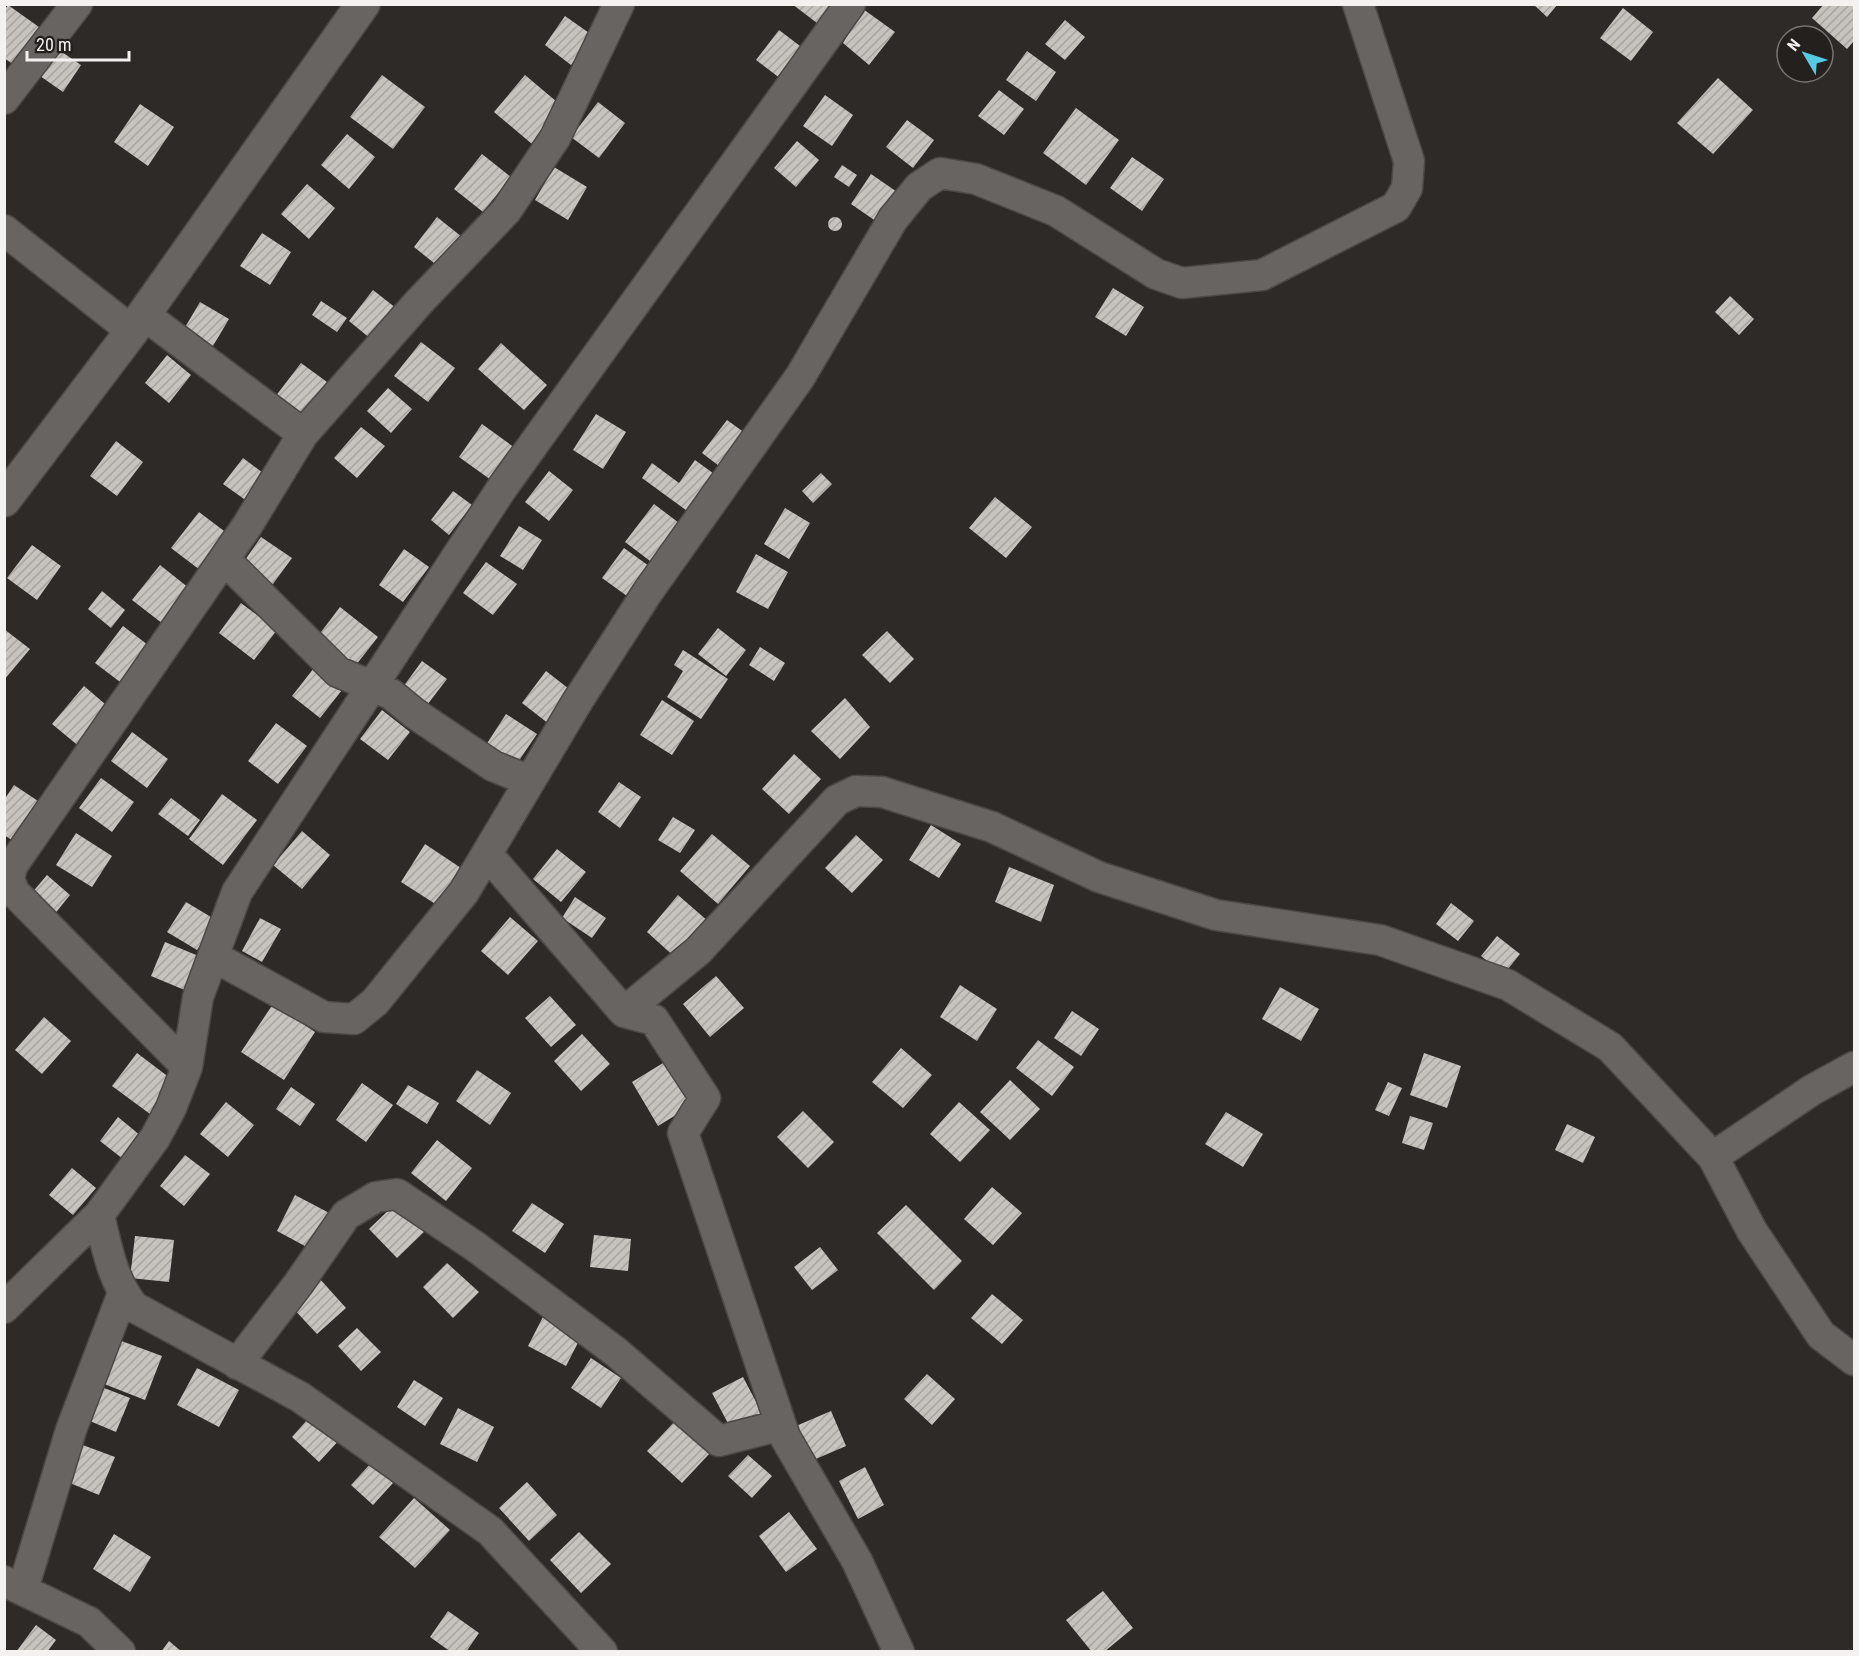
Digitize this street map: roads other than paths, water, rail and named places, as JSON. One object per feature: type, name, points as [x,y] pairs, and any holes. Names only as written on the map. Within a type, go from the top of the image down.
[{"type":"main road","points":[[4,500],[137,322],[363,4]]},
{"type":"street","points":[[4,99],[77,4]]},
{"type":"street","points":[[187,1067],[15,893],[9,880],[12,866],[225,560],[303,434],[419,302],[506,211],[555,138],[619,4]]},
{"type":"street","points":[[4,1308],[99,1215],[155,1138],[171,1108],[187,1067],[198,997],[237,892],[297,804],[370,687],[502,488],[850,4]]},
{"type":"street","points":[[213,956],[324,1017],[354,1019],[375,1002],[464,892],[647,593],[800,376],[893,219],[919,187],[940,173],[976,179],[1056,210],[1156,274],[1182,283],[1262,275],[1396,207],[1407,188],[1409,161],[1358,4]]},
{"type":"street","points":[[4,230],[303,434]]},
{"type":"street","points":[[225,560],[338,672],[391,694],[414,713],[493,766],[530,781]]},
{"type":"street","points":[[624,1012],[698,951],[837,800],[856,791],[882,792],[992,827],[1099,877],[1216,915],[1380,940],[1508,985],[1610,1047],[1713,1157],[1752,1231],[1821,1335],[1854,1360]]},
{"type":"street","points":[[487,854],[624,1012],[654,1020],[705,1098],[683,1134],[784,1437],[857,1561],[899,1652]]},
{"type":"street","points":[[1713,1157],[1812,1090],[1854,1067]]},
{"type":"street","points":[[237,1364],[299,1283],[346,1215],[376,1197],[398,1194],[476,1247],[616,1352],[719,1441],[781,1425]]},
{"type":"street","points":[[99,1215],[111,1264],[123,1293],[134,1307],[300,1397],[490,1532],[602,1652]]},
{"type":"street","points":[[120,1652],[89,1622],[14,1585],[123,1293]]}]
